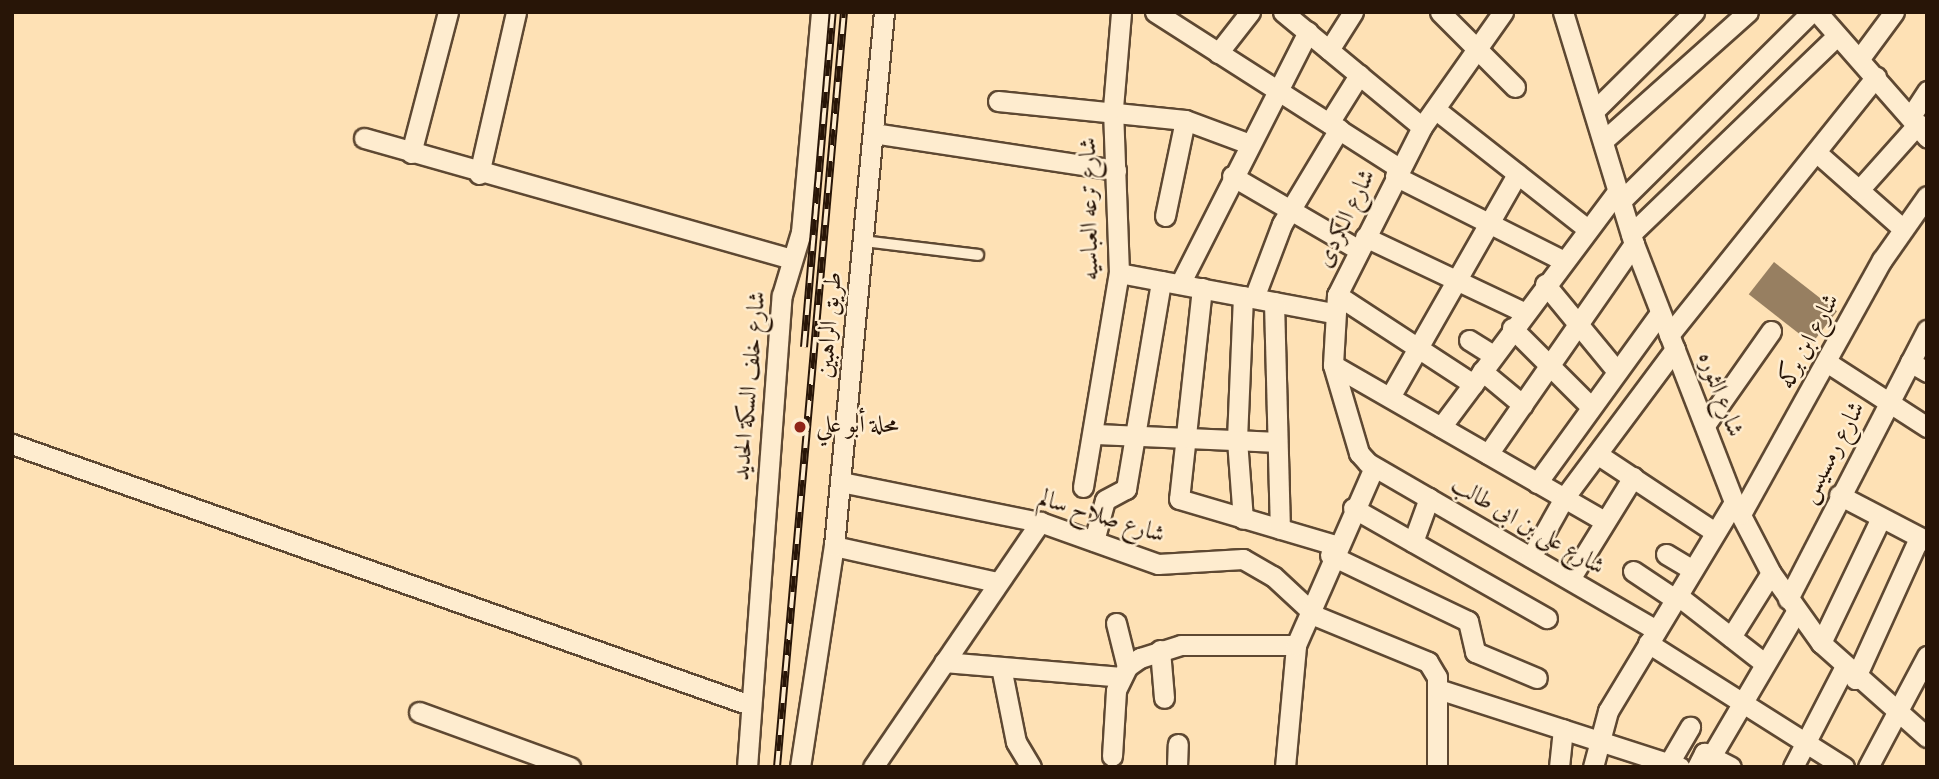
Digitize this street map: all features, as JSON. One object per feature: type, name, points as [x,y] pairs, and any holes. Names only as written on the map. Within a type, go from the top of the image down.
[{"type":"street","points":[[411,153],[448,12]]},
{"type":"street","points":[[479,174],[516,12]]},
{"type":"street","name":"شارع خلف السكة الحديد","points":[[747,767],[750,705],[789,258],[801,232],[821,12]]},
{"type":"street","name":"طريق الراهبين","points":[[800,767],[834,546],[884,12]]},
{"type":"street","name":"شارع ترعه العباسيه","points":[[1083,488],[1119,273],[1114,108],[1121,12]]},
{"type":"street","points":[[1155,12],[1334,126],[1397,172],[1489,225],[1562,260]]},
{"type":"street","points":[[1218,53],[1250,12]]},
{"type":"street","points":[[1283,12],[1422,127]]},
{"type":"street","points":[[1329,50],[1353,12]]},
{"type":"street","points":[[1440,12],[1515,87]]},
{"type":"street","name":"شارع الكردى","points":[[1374,467],[1359,453],[1334,365],[1335,304],[1397,172],[1422,127],[1503,12]]},
{"type":"street","name":"شارع الثوره","points":[[1563,12],[1633,239],[1738,508],[1771,573],[1821,643],[1849,673],[1927,737]]},
{"type":"street","points":[[1594,111],[1694,12]]},
{"type":"street","points":[[1603,141],[1748,12]]},
{"type":"street","points":[[1441,427],[1585,227],[1811,12]]},
{"type":"street","points":[[1817,12],[1918,125]]},
{"type":"street","points":[[1860,58],[1894,12]]},
{"type":"street","points":[[1094,541],[1105,500],[1126,489],[1133,436],[1171,283],[1232,176],[1275,88],[1308,32]]},
{"type":"street","points":[[1488,454],[1579,324],[1633,239],[1837,36]]},
{"type":"street","points":[[1243,519],[1237,440],[1257,298],[1292,211],[1359,75]]},
{"type":"street","points":[[1531,557],[1564,498],[1672,342],[1876,77]]},
{"type":"street","points":[[1859,190],[1918,125],[1927,91]]},
{"type":"street","points":[[998,101],[1114,108],[1185,120],[1247,143]]},
{"type":"street","points":[[1434,109],[1585,227]]},
{"type":"street","points":[[1165,216],[1185,120]]},
{"type":"street","points":[[873,133],[1116,170]]},
{"type":"street","points":[[364,138],[479,174],[789,258]]},
{"type":"street","points":[[1816,152],[1902,228]]},
{"type":"street","points":[[1390,397],[1517,174]]},
{"type":"street","points":[[1232,176],[1292,211],[1362,244],[1457,280],[1524,312]]},
{"type":"street","name":"شارع ابن بركه","points":[[1593,767],[1598,740],[1652,636],[1715,533],[1738,508],[1828,363],[1902,228],[1927,196]]},
{"type":"street","points":[[1119,273],[1257,298],[1335,304],[1477,377],[1523,405]]},
{"type":"street","points":[[1545,284],[1615,369]]},
{"type":"street","points":[[1202,288],[1177,490],[1185,502],[1280,529],[1333,550],[1468,621],[1475,652],[1537,678]]},
{"type":"street","points":[[1257,298],[1275,442],[1280,529]]},
{"type":"street","points":[[1537,483],[1615,369],[1660,313]]},
{"type":"street","points":[[1512,328],[1590,406]]},
{"type":"street","name":"شارع رمسيس","points":[[1704,761],[1764,663],[1839,495],[1889,402],[1918,367],[1927,330]]},
{"type":"street","points":[[1705,425],[1771,331]]},
{"type":"street","points":[[1469,340],[1493,355]]},
{"type":"street","points":[[1828,363],[1927,427]]},
{"type":"street","points":[[1334,365],[1604,521]]},
{"type":"street","points":[[1094,434],[1275,442]]},
{"type":"street","points":[[12,444],[750,705]]},
{"type":"street","points":[[1597,454],[1715,533]]},
{"type":"street","points":[[1285,767],[1296,645],[1307,609],[1374,467]]},
{"type":"street","name":"شارع على بن ابى طالب","points":[[1374,467],[1570,579],[1742,702],[1844,767]]},
{"type":"street","points":[[1570,579],[1633,477]]},
{"type":"street","name":"شارع صلاح سالم","points":[[841,482],[1040,522],[1158,564],[1243,559],[1273,576],[1307,609],[1419,657],[1437,683]]},
{"type":"street","points":[[1793,767],[1924,539],[1839,495]]},
{"type":"street","points":[[1413,542],[1429,498]]},
{"type":"street","points":[[1353,508],[1547,618]]},
{"type":"street","points":[[1821,643],[1881,517]]},
{"type":"street","points":[[873,767],[1040,522]]},
{"type":"street","points":[[834,546],[997,582]]},
{"type":"street","points":[[1667,554],[1693,570]]},
{"type":"street","points":[[1633,571],[1676,597],[1764,663]]},
{"type":"street","points":[[1731,637],[1771,573]]},
{"type":"street","points":[[1112,756],[1124,672],[1116,623]]},
{"type":"street","points":[[944,662],[1124,672],[1160,650],[1296,645]]},
{"type":"street","points":[[1160,650],[1164,698]]},
{"type":"street","points":[[1868,767],[1927,656]]},
{"type":"street","points":[[1001,667],[1016,741],[1031,767]]},
{"type":"street","points":[[1437,767],[1437,683],[1563,729],[1674,765],[1690,727]]},
{"type":"street","points":[[419,712],[570,767]]},
{"type":"street","points":[[1559,767],[1563,729]]},
{"type":"street","points":[[1177,767],[1178,744]]},
{"type":"street","points":[[1704,761],[1731,767]]},
{"type":"lane","points":[[863,242],[978,255]]},
{"type":"building","points":[[1774,262],[1837,311],[1812,344],[1749,294]]},
{"type":"railway","points":[[804,347],[833,12]]},
{"type":"railway","points":[[777,767],[844,12]]},
{"type":"place","name":"محلة أبو علي","points":[[800,427]]}]
